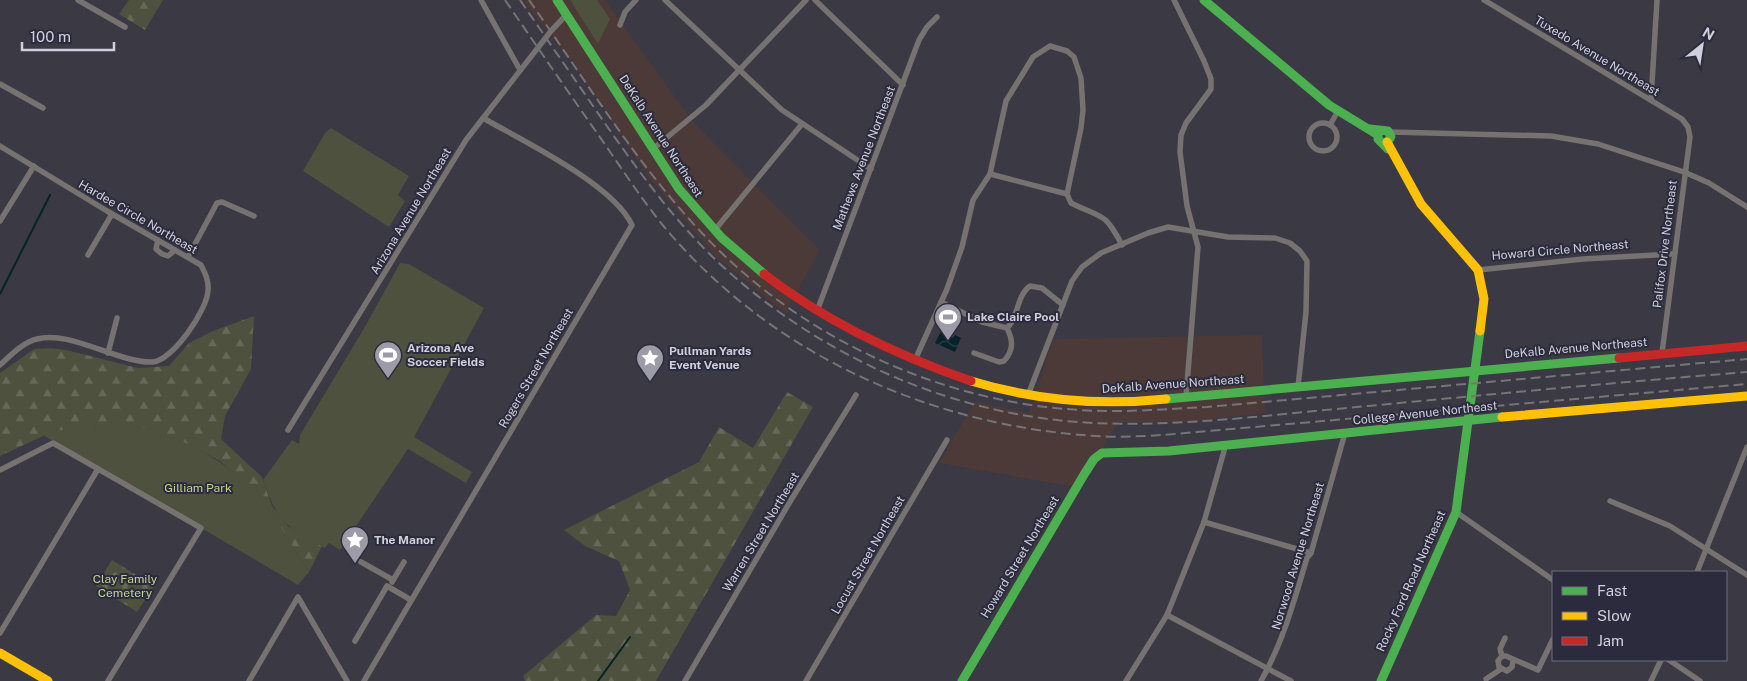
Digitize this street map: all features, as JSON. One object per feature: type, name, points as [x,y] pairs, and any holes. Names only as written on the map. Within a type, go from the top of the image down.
[{"type":"street","points":[[78,0],[125,27]]},
{"type":"street","points":[[481,0],[520,70]]},
{"type":"street","name":"DeKalb Avenue Northeast","points":[[557,0],[688,201],[714,231],[755,268],[817,311],[915,360],[960,378],[1028,395],[1110,402],[1186,397],[1747,346]]},
{"type":"street","points":[[620,25],[625,12],[636,0]]},
{"type":"street","points":[[665,0],[782,110],[871,169]]},
{"type":"street","points":[[653,149],[699,112],[741,71],[743,64],[806,0]]},
{"type":"street","points":[[815,0],[903,84]]},
{"type":"street","points":[[1174,0],[1204,61],[1211,89],[1186,123],[1181,135],[1180,152],[1187,206],[1195,233],[1198,259],[1188,346],[1186,397]]},
{"type":"street","points":[[1204,0],[1338,111],[1370,129],[1383,140],[1391,137],[1390,132],[1551,136],[1598,144],[1684,172],[1709,183],[1747,206]]},
{"type":"street","name":"Tuxedo Avenue Northeast","points":[[1484,0],[1682,119],[1688,127],[1690,137]]},
{"type":"street","points":[[1651,100],[1657,0]]},
{"type":"street","name":"Arizona Avenue Northeast","points":[[288,430],[466,140],[520,70],[567,14]]},
{"type":"street","name":"Mathews Avenue Northeast","points":[[817,311],[919,40],[927,27],[937,17]]},
{"type":"street","points":[[915,360],[941,302],[962,247],[973,200],[990,174],[1006,101],[1038,52],[1050,46],[1059,48],[1074,57],[1079,65],[1083,110],[1078,149],[1066,194],[1071,203],[1100,214],[1111,224],[1122,245]]},
{"type":"street","points":[[0,84],[43,108]]},
{"type":"street","points":[[1330,125],[1338,111]]},
{"type":"street","name":"Rogers Street Northeast","points":[[364,681],[632,226],[620,207],[604,192],[533,146],[483,118]]},
{"type":"street","points":[[714,231],[802,124]]},
{"type":"street","points":[[1330,125],[1338,134],[1335,145],[1327,151],[1316,149],[1309,141],[1308,135],[1315,126],[1330,125]]},
{"type":"street","name":"Palifox Drive Northeast","points":[[1662,353],[1673,254],[1690,137]]},
{"type":"street","name":"Howard Circle Northeast","points":[[1383,140],[1421,204],[1478,270],[1583,259],[1673,254]]},
{"type":"street","name":"Hardee Circle Northeast","points":[[0,146],[201,265],[207,278],[208,291],[206,302],[184,337],[164,359],[152,362],[108,353],[56,338],[37,339],[18,350],[0,366]]},
{"type":"street","points":[[0,221],[34,166]]},
{"type":"street","points":[[990,174],[1066,194]]},
{"type":"street","points":[[188,257],[216,203],[222,202],[254,216]]},
{"type":"street","points":[[88,255],[112,214]]},
{"type":"street","points":[[1028,395],[1072,281],[1082,267],[1102,253],[1148,232],[1168,227],[1228,237],[1275,238],[1290,243],[1300,251],[1307,261],[1306,312],[1298,387]]},
{"type":"street","points":[[158,240],[156,249],[162,254],[168,256],[175,250]]},
{"type":"street","name":"Rocky Ford Road Northeast","points":[[1381,681],[1448,534],[1456,512],[1484,299],[1478,270]]},
{"type":"street","points":[[1007,328],[1011,324],[1022,294],[1030,286],[1042,288],[1063,305]]},
{"type":"street","points":[[941,302],[982,322],[1007,328]]},
{"type":"street","points":[[108,353],[117,318]]},
{"type":"street","points":[[974,353],[1004,361],[1012,346],[1007,328]]},
{"type":"street","name":"Warren Street Northeast","points":[[685,681],[791,500],[856,395]]},
{"type":"street","name":"College Avenue Northeast","points":[[1106,452],[1170,451],[1469,420],[1747,396]]},
{"type":"street","name":"Norwood Avenue Northeast","points":[[1261,681],[1282,639],[1307,558],[1311,552],[1345,433]]},
{"type":"street","name":"Locust Street Northeast","points":[[806,681],[947,440]]},
{"type":"street","points":[[0,470],[30,453],[53,443],[201,528],[108,681]]},
{"type":"street","points":[[1126,681],[1167,616],[1204,522],[1226,444]]},
{"type":"street","points":[[1697,571],[1747,447]]},
{"type":"street","name":"Howard Street Northeast","points":[[962,681],[1084,473],[1098,455],[1106,452]]},
{"type":"street","points":[[0,633],[98,469]]},
{"type":"street","points":[[1610,501],[1670,526],[1747,574]]},
{"type":"street","points":[[1456,512],[1552,579]]},
{"type":"street","points":[[1204,522],[1311,552]]},
{"type":"street","points":[[361,562],[393,580]]},
{"type":"street","points":[[355,641],[404,562]]},
{"type":"street","points":[[388,587],[411,600]]},
{"type":"street","points":[[249,681],[298,597],[347,681]]},
{"type":"street","points":[[1167,616],[1290,681]]},
{"type":"street","points":[[1502,656],[1500,649],[1504,638]]},
{"type":"street","points":[[1502,656],[1510,657],[1513,661],[1538,670],[1552,641]]},
{"type":"street","points":[[0,653],[48,681]]},
{"type":"street","points":[[1502,656],[1498,661],[1501,668],[1507,671],[1512,667],[1513,661]]},
{"type":"street","points":[[1651,681],[1661,661]]},
{"type":"street","points":[[1670,661],[1700,681]]},
{"type":"street","points":[[1486,679],[1501,668]]},
{"type":"shaded area","points":[[523,0],[605,0],[693,122],[820,250],[785,313],[715,256],[647,175],[581,75]]},
{"type":"shaded area","points":[[1262,335],[1265,413],[1177,423],[1118,422],[1080,488],[939,463],[975,401],[1029,413],[1053,339]]},
{"type":"green space","points":[[129,0],[163,0],[145,30],[119,14]]},
{"type":"green space","points":[[570,0],[597,0],[610,19],[598,44]]},
{"type":"green space","points":[[331,128],[409,176],[398,195],[405,201],[389,227],[303,171],[325,133]]},
{"type":"green space","points":[[400,263],[409,264],[484,308],[414,437],[472,472],[466,483],[408,449],[340,550],[329,543],[325,548],[285,522],[274,506],[263,480],[292,440],[299,444],[300,435],[366,325]]},
{"type":"green space","points":[[254,316],[251,369],[225,416],[221,439],[262,477],[272,506],[288,526],[322,546],[309,572],[275,519],[248,485],[220,461],[185,443],[54,431],[0,456],[0,373],[34,349],[51,348],[66,350],[138,368],[169,366],[189,343],[213,331]]},
{"type":"green space","points":[[787,392],[813,407],[656,681],[525,681],[523,676],[596,615],[616,616],[630,590],[619,561],[585,546],[564,530],[699,462],[719,427],[753,448]]},
{"type":"green space","name":"Gilliam Park","points":[[107,425],[137,426],[154,430],[198,449],[226,466],[248,484],[265,504],[309,572],[298,585],[43,435],[54,431]]},
{"type":"green space","name":"Clay Family Cemetery","points":[[112,560],[154,586],[137,612],[96,586]]},
{"type":"water","name":"Lake Claire Pool","points":[[941,331],[953,338],[955,335],[961,338],[955,352],[935,343]]},
{"type":"waterway","points":[[0,294],[50,195]]},
{"type":"waterway","points":[[598,681],[630,637]]},
{"type":"railway","points":[[505,0],[644,201],[661,223],[704,269],[751,310],[802,345],[856,374],[913,398],[973,417],[1034,429],[1096,436],[1147,436],[1747,384]]},
{"type":"railway","points":[[520,0],[647,182],[678,220],[730,273],[769,305],[811,333],[854,358],[900,379],[947,396],[995,410],[1044,418],[1094,423],[1162,423],[1231,419],[1747,372]]},
{"type":"railway","points":[[529,0],[611,119],[654,177],[701,232],[739,269],[781,303],[826,332],[873,357],[923,378],[974,393],[1027,404],[1080,410],[1112,411],[1207,407],[1747,359]]},
{"type":"traffic: fast","points":[[557,0],[679,189],[722,238],[764,274]]},
{"type":"traffic: fast","points":[[1204,0],[1329,105],[1378,135],[1378,139],[1388,149]]},
{"type":"traffic: fast","points":[[1370,129],[1388,131],[1391,137],[1387,142]]},
{"type":"traffic: fast","points":[[1381,681],[1456,512],[1480,331]]},
{"type":"traffic: fast","points":[[1166,399],[1619,358]]},
{"type":"traffic: fast","points":[[962,681],[1085,473],[1094,459],[1102,453],[1169,451],[1502,417]]},
{"type":"traffic: slow","points":[[1387,142],[1421,204],[1478,270],[1484,299],[1480,331]]},
{"type":"traffic: slow","points":[[971,381],[1019,393],[1067,400],[1117,402],[1166,399]]},
{"type":"traffic: slow","points":[[1502,417],[1747,396]]},
{"type":"traffic: slow","points":[[0,653],[48,681]]},
{"type":"traffic: jam","points":[[764,274],[812,307],[863,336],[890,349],[971,381]]},
{"type":"traffic: jam","points":[[1619,358],[1747,346]]},
{"type":"place","name":"Lake Claire Pool","points":[[948,341]]},
{"type":"place","name":"Arizona Ave Soccer Fields","points":[[388,379]]},
{"type":"place","name":"Pullman Yards Event Venue","points":[[650,382]]},
{"type":"place","name":"The Manor","points":[[355,564]]}]
